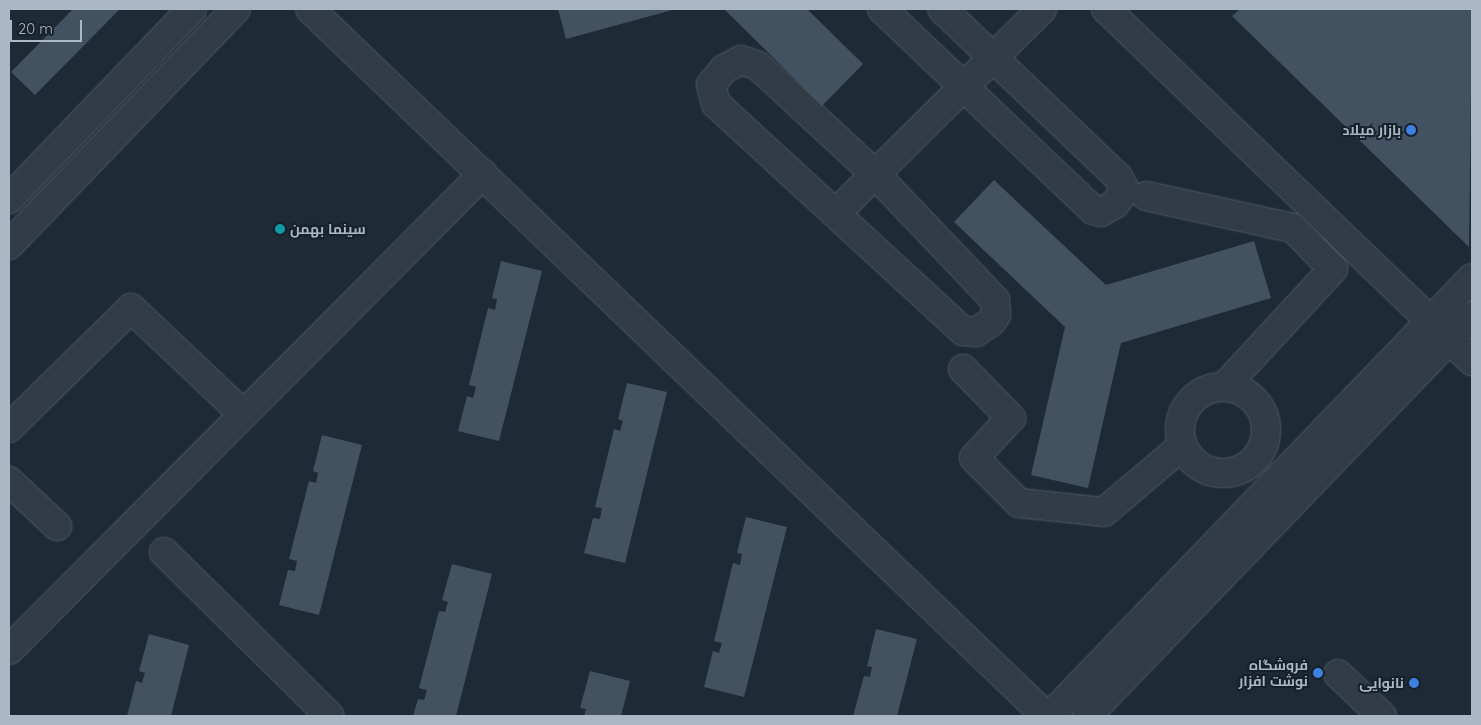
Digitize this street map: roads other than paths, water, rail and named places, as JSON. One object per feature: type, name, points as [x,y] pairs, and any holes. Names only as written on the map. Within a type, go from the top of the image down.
[{"type":"street","points":[[9,199],[192,9]]},
{"type":"street","points":[[9,245],[236,9]]},
{"type":"street","points":[[310,9],[1048,716],[1282,476],[1440,330],[1472,316]]},
{"type":"street","points":[[882,9],[962,88],[1093,210],[1101,212],[1115,204],[1125,190],[1118,177],[942,9]]},
{"type":"street","points":[[836,213],[1042,9]]},
{"type":"street","points":[[1106,9],[1472,361]]},
{"type":"street","points":[[741,60],[754,63],[876,175],[995,300],[996,315],[991,322],[976,332],[963,331],[836,213],[716,104],[711,86],[720,73],[741,60]]},
{"type":"street","points":[[9,650],[483,174]]},
{"type":"street","points":[[1146,196],[1294,228],[1333,270],[1225,386],[1201,392],[1184,410],[1182,446],[1197,465],[1220,474],[1244,468],[1258,456],[1266,438],[1263,414],[1248,395],[1225,386]]},
{"type":"street","points":[[1087,716],[1303,492],[1440,330],[1472,278]]},
{"type":"street","points":[[9,428],[131,308],[243,414]]},
{"type":"street","points":[[963,369],[1011,418],[974,458],[1019,503],[1104,512],[1182,446]]},
{"type":"street","points":[[1258,456],[1303,492]]},
{"type":"street","points":[[9,481],[56,526]]},
{"type":"street","points":[[164,552],[330,716]]},
{"type":"street","points":[[1338,674],[1382,716]]},
{"type":"place","name":"بازار میلاد","points":[[1411,130]]},
{"type":"place","name":"سینما بهمن","points":[[280,229]]},
{"type":"place","name":"فروشگاه نوشت افزار","points":[[1318,673]]},
{"type":"place","name":"نانوایی","points":[[1414,683]]}]
